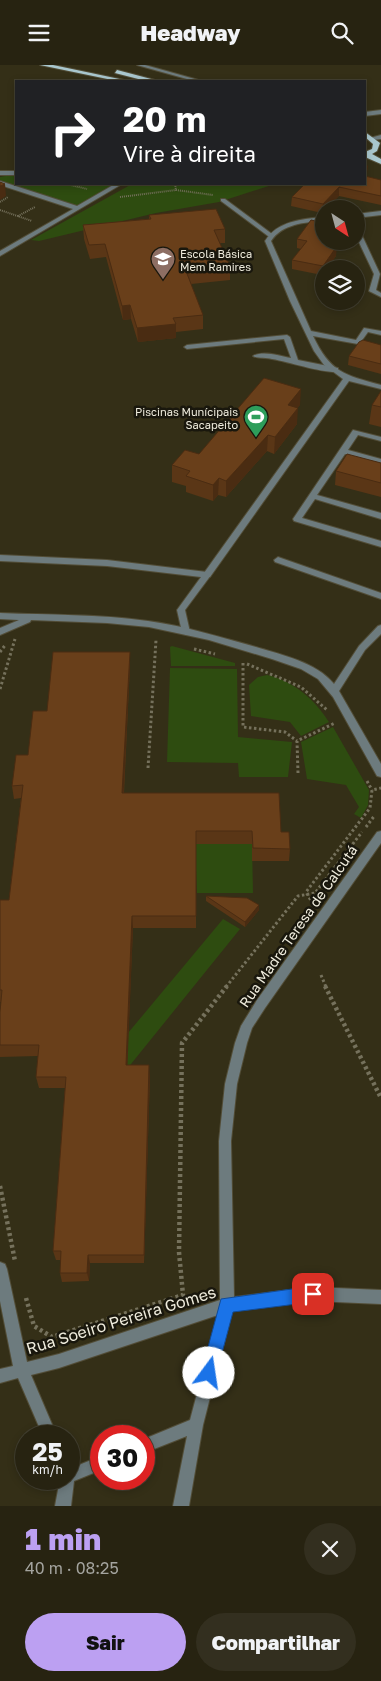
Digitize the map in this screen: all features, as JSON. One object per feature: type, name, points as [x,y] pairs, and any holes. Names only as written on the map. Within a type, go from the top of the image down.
[{"type":"main road","points":[[43,65],[121,80]]},
{"type":"main road","points":[[94,67],[149,80]]},
{"type":"main road","points":[[366,155],[374,150],[377,138]]},
{"type":"main road","points":[[366,155],[381,162]]},
{"type":"street","points":[[139,65],[195,80]]},
{"type":"street","points":[[366,115],[381,112]]},
{"type":"street","points":[[0,173],[15,173]]},
{"type":"street","points":[[0,183],[76,208]]},
{"type":"street","points":[[0,253],[117,185]]},
{"type":"street","points":[[223,200],[270,235]]},
{"type":"street","points":[[365,215],[381,213]]},
{"type":"street","points":[[315,220],[281,228],[270,235],[268,241],[293,301],[317,351],[326,364],[347,378],[381,387]]},
{"type":"street","points":[[365,248],[377,274],[372,291],[381,295]]},
{"type":"street","points":[[310,333],[358,342],[366,329],[381,333]]},
{"type":"street","points":[[187,347],[287,337],[296,363]]},
{"type":"street","points":[[257,356],[270,356],[335,370]]},
{"type":"street","points":[[186,632],[181,610],[347,378]]},
{"type":"street","points":[[381,439],[356,432],[297,519],[381,544]]},
{"type":"street","points":[[344,451],[381,461]]},
{"type":"street","points":[[314,496],[381,516]]},
{"type":"street","points":[[0,558],[107,563],[207,575]]},
{"type":"street","points":[[278,560],[381,596]]},
{"type":"street","points":[[0,617],[126,621],[186,632],[259,652],[306,668],[322,678],[334,691],[381,773]]},
{"type":"street","points":[[0,632],[33,618]]},
{"type":"street","points":[[334,691],[362,648],[381,628]]},
{"type":"street","name":"Rua Madre Teresa de Calcutá","points":[[181,1506],[196,1425],[227,1305],[225,1141],[232,1084],[241,1043],[261,1004],[381,835]]},
{"type":"street","points":[[0,1271],[21,1369],[45,1425]]},
{"type":"street","name":"Rua Soeiro Pereira Gomes","points":[[0,1376],[21,1369],[59,1361],[227,1305],[313,1294],[381,1297]]},
{"type":"street","points":[[155,1442],[196,1425]]},
{"type":"street","points":[[63,1506],[66,1490]]},
{"type":"path","points":[[175,185],[176,190]]},
{"type":"path","points":[[101,193],[126,198],[176,190],[202,193],[223,200]]},
{"type":"path","points":[[18,216],[37,205]]},
{"type":"path","points":[[0,210],[34,223]]},
{"type":"path","points":[[0,651],[6,643],[22,635]]},
{"type":"path","points":[[0,689],[16,638]]},
{"type":"path","points":[[147,638],[162,641]]},
{"type":"path","points":[[148,768],[156,640]]},
{"type":"path","points":[[192,649],[216,655]]},
{"type":"path","points":[[234,660],[276,674],[301,687],[329,713]]},
{"type":"path","points":[[243,663],[243,727],[284,731],[297,741]]},
{"type":"path","points":[[297,741],[334,722],[340,731]]},
{"type":"path","points":[[297,741],[298,773]]},
{"type":"path","points":[[321,918],[306,892],[370,808],[372,789],[381,788]]},
{"type":"path","points":[[24,1292],[34,1326],[52,1337],[182,1295],[178,1252],[182,1043],[298,896],[315,893],[375,815]]},
{"type":"path","points":[[321,975],[333,1004],[381,1098]]},
{"type":"path","points":[[0,1186],[17,1267]]},
{"type":"green space","points":[[15,174],[15,185],[114,185],[77,207],[0,180],[0,177]]},
{"type":"green space","points":[[130,185],[272,185],[219,202],[156,213],[39,241],[31,240]]},
{"type":"green space","points":[[170,647],[235,663],[235,666],[171,666]]},
{"type":"green space","points":[[170,668],[237,669],[238,737],[292,742],[288,777],[239,777],[238,763],[167,762]]},
{"type":"green space","points":[[267,675],[286,682],[303,693],[317,706],[329,722],[301,736],[290,722],[251,716],[249,685],[258,677]]},
{"type":"green space","points":[[333,727],[369,790],[368,805],[361,818],[354,814],[359,807],[346,785],[307,779],[301,742]]},
{"type":"green space","points":[[142,844],[252,844],[253,893],[197,893],[196,871],[141,871]]},
{"type":"green space","points":[[223,919],[240,929],[127,1069],[128,1033]]},
{"type":"building","points":[[366,176],[381,180],[381,196],[339,187],[327,200],[315,200],[315,202],[292,197],[304,185],[366,185]]},
{"type":"building","points":[[216,209],[225,229],[214,230],[230,266],[186,271],[203,315],[173,318],[176,324],[137,328],[130,305],[122,306],[105,244],[89,245],[83,225],[151,219],[149,215]]},
{"type":"building","points":[[311,220],[315,221],[315,250],[334,250],[327,260],[315,260],[315,264],[292,260],[307,241],[297,239]]},
{"type":"building","points":[[363,340],[381,345],[381,364],[349,356],[359,342]]},
{"type":"building","name":"Piscinas Munícipais Sacapeito","points":[[264,378],[301,389],[288,405],[298,408],[275,437],[268,435],[226,481],[219,478],[213,485],[186,476],[190,471],[172,465],[185,450],[199,454]]},
{"type":"building","points":[[381,391],[381,407],[372,405]]},
{"type":"building","points":[[347,454],[381,463],[381,483],[336,471]]},
{"type":"building","points":[[53,652],[130,652],[122,793],[279,793],[281,832],[289,832],[290,849],[253,848],[252,831],[196,831],[196,916],[132,916],[126,1065],[149,1065],[144,1255],[88,1255],[87,1273],[60,1273],[61,1251],[53,1251],[66,1077],[36,1077],[39,1045],[0,1045],[2,990],[0,990],[0,900],[9,900],[23,785],[12,786],[16,755],[28,755],[33,711],[47,711]]},
{"type":"building","points":[[206,896],[247,898],[259,905],[245,922]]},
{"type":"place","name":"Escola Básica Mem Ramires","points":[[163,280]]},
{"type":"place","name":"Piscinas Munícipais Sacapeito","points":[[256,438]]},
{"type":"route","points":[[209,1373],[227,1305],[313,1294]]}]
